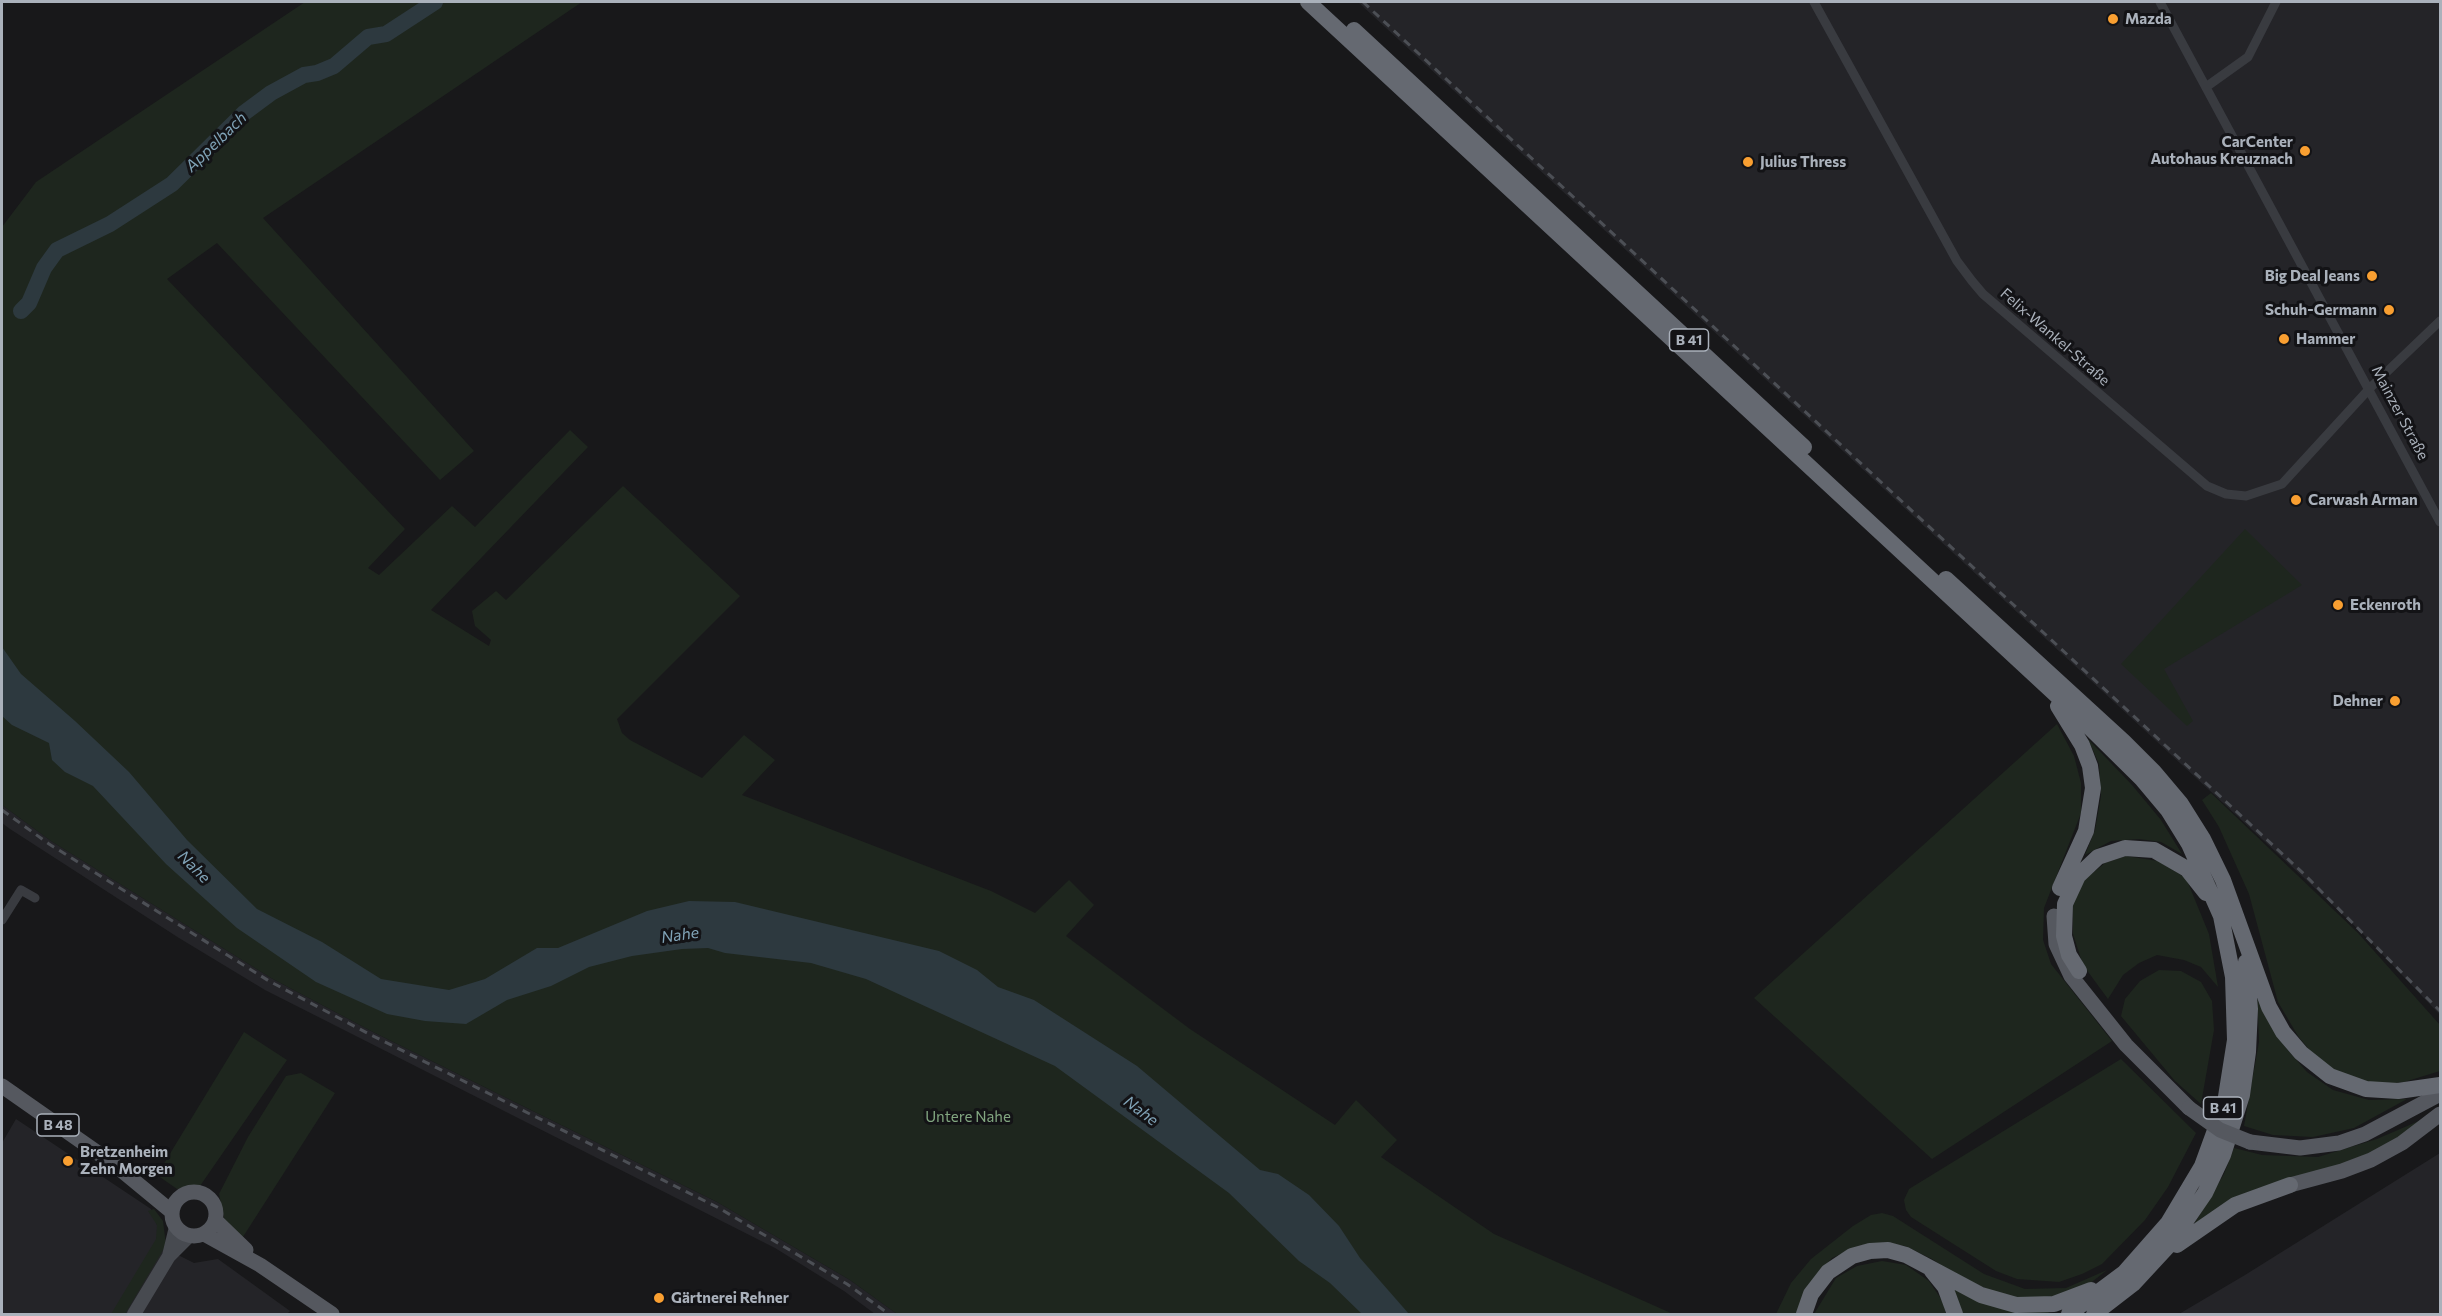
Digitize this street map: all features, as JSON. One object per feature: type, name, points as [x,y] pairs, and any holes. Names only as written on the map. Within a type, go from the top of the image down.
[{"type":"highway","name":"B 41","points":[[1308,2],[2129,764],[2156,794],[2199,861],[2221,916],[2231,957],[2236,1019],[2233,1061],[2224,1103],[2211,1145],[2186,1195],[2154,1240],[2124,1273],[2069,1314]]},
{"type":"highway","name":"B 41","points":[[1324,2],[2147,765],[2181,804],[2203,839],[2223,880],[2276,1020],[2292,1044],[2310,1061],[2342,1082],[2366,1089],[2398,1091],[2440,1085]]},
{"type":"highway","name":"B 41","points":[[2046,688],[2082,745],[2090,766],[2093,788],[2089,821],[2058,894],[2054,916]]},
{"type":"highway","name":"B 41","points":[[2079,972],[2069,955],[2064,936],[2065,904],[2078,876],[2091,862],[2107,853],[2135,847],[2154,850],[2172,858],[2197,879],[2221,916]]},
{"type":"highway","name":"B 41","points":[[2094,1314],[2133,1284],[2157,1260],[2183,1228],[2205,1192],[2227,1146],[2242,1095],[2248,1053],[2250,1010],[2247,966],[2238,923]]},
{"type":"highway","points":[[2157,1260],[2235,1205],[2290,1185]]},
{"type":"highway","points":[[1804,1314],[1811,1294],[1821,1279],[1852,1256],[1879,1250],[1897,1252],[1915,1258],[1992,1300],[2029,1306],[2067,1301],[2124,1273]]},
{"type":"highway","points":[[1915,1258],[1939,1278],[1950,1297],[1955,1314]]},
{"type":"main road","name":"B 41","points":[[2054,916],[2056,944],[2071,976],[2126,1045],[2189,1108],[2220,1130],[2250,1142],[2300,1148],[2339,1143],[2365,1134],[2440,1094]]},
{"type":"main road","name":"B 41","points":[[2079,972],[2168,1088]]},
{"type":"main road","name":"B 48","points":[[2,1086],[114,1165],[172,1212]]},
{"type":"main road","points":[[2290,1185],[2342,1171],[2379,1156],[2416,1134],[2440,1114]]},
{"type":"main road","name":"B 48","points":[[114,1165],[165,1191],[182,1196]]},
{"type":"main road","points":[[260,1265],[215,1220],[215,1209],[205,1195],[193,1192],[182,1196],[172,1212],[190,1232],[260,1265],[332,1314]]},
{"type":"main road","points":[[190,1232],[215,1220]]},
{"type":"street","name":"Felix-Wankel-Straße","points":[[1814,2],[1957,261],[1983,294],[2193,477],[2216,490],[2246,496],[2282,484],[2370,388],[2440,321]]},
{"type":"street","name":"Mainzer Straße","points":[[2160,2],[2370,388],[2440,522]]},
{"type":"street","points":[[2206,87],[2248,57],[2276,2]]},
{"type":"street","points":[[2,920],[21,890],[35,898]]},
{"type":"street","points":[[134,1314],[169,1256],[190,1232]]},
{"type":"shaded area","points":[[1358,2],[2440,2],[2440,1015],[2363,934],[2303,877]]},
{"type":"shaded area","points":[[2,805],[51,841],[271,978],[373,1032],[717,1202],[850,1280],[897,1314],[875,1314],[844,1291],[775,1248],[265,990],[179,938],[10,829],[2,823]]},
{"type":"shaded area","points":[[16,1119],[151,1209],[166,1249],[194,1263],[218,1259],[290,1311],[287,1314],[2,1314],[2,1143]]},
{"type":"shaded area","points":[[2440,1153],[2440,1314],[2179,1314],[2245,1275]]},
{"type":"green space","name":"Untere Nahe","points":[[305,2],[582,2],[263,218],[474,451],[440,480],[217,243],[167,279],[405,529],[368,568],[379,575],[452,506],[475,527],[570,430],[588,447],[431,610],[489,646],[491,640],[475,626],[472,611],[496,591],[506,600],[623,486],[740,596],[617,719],[622,733],[630,740],[702,778],[744,735],[775,760],[742,795],[991,891],[1035,913],[1069,880],[1094,905],[1066,936],[1190,1029],[1335,1125],[1356,1100],[1397,1140],[1381,1157],[1494,1234],[1673,1314],[897,1314],[850,1280],[717,1202],[373,1032],[271,978],[51,841],[2,805],[2,227],[36,182]]},
{"type":"green space","points":[[2245,529],[2302,585],[2164,669],[2193,721],[2187,726],[2121,664]]},
{"type":"green space","points":[[2057,724],[2074,756],[2081,783],[2081,813],[2044,908],[2043,940],[2051,964],[2112,1041],[1932,1159],[1754,998]]},
{"type":"green space","points":[[2088,739],[2132,785],[2161,820],[2182,854],[2161,842],[2139,839],[2111,841],[2085,855],[2095,830],[2101,796],[2099,764]]},
{"type":"green space","points":[[2211,793],[2358,933],[2440,1025],[2440,1071],[2404,1082],[2380,1085],[2342,1076],[2317,1059],[2298,1036],[2278,1002],[2249,894],[2219,827],[2202,800]]},
{"type":"green space","points":[[2126,856],[2158,861],[2186,878],[2209,934],[2218,987],[2201,967],[2184,960],[2157,955],[2139,963],[2123,975],[2108,999],[2083,965],[2073,934],[2073,901],[2084,880],[2105,863]]},
{"type":"green space","points":[[2159,970],[2181,971],[2201,982],[2212,1001],[2214,1030],[2201,1104],[2175,1081],[2121,1016],[2125,999],[2140,981]]},
{"type":"green space","points":[[2257,991],[2269,1020],[2286,1048],[2307,1072],[2333,1090],[2369,1100],[2407,1099],[2354,1128],[2313,1137],[2273,1135],[2244,1126],[2259,1042]]},
{"type":"green space","points":[[244,1032],[287,1060],[200,1186],[177,1189],[157,1175]]},
{"type":"green space","points":[[2121,1059],[2196,1133],[2168,1187],[2145,1220],[2102,1264],[2059,1282],[2017,1279],[1996,1271],[1911,1217],[1906,1210],[1904,1200],[1909,1189]]},
{"type":"green space","points":[[301,1073],[335,1093],[241,1240],[225,1222],[219,1194],[248,1137],[286,1076]]},
{"type":"green space","points":[[2428,1117],[2397,1139],[2360,1160],[2193,1226],[2224,1174],[2234,1148],[2262,1155],[2318,1157],[2377,1139]]},
{"type":"green space","points":[[154,1209],[163,1221],[166,1245],[125,1314],[111,1314],[156,1239],[157,1225],[148,1211]]},
{"type":"green space","points":[[1882,1213],[1893,1216],[1984,1274],[2025,1289],[2066,1288],[2107,1270],[2088,1285],[2065,1296],[2010,1299],[1956,1275],[1932,1259],[1905,1246],[1883,1243],[1858,1246],[1832,1258],[1815,1276],[1797,1314],[1776,1314],[1791,1283],[1811,1259],[1853,1226],[1871,1215]]},
{"type":"green space","points":[[1882,1261],[1906,1265],[1929,1281],[1943,1302],[1946,1314],[1814,1314],[1836,1278],[1857,1266]]},
{"type":"green space","points":[[1946,1279],[2054,1310],[2046,1314],[1959,1314]]},
{"type":"water","name":"Nahe","points":[[2,647],[21,674],[129,772],[187,840],[257,909],[322,942],[381,979],[449,990],[485,979],[537,948],[558,948],[647,911],[689,901],[735,902],[939,951],[977,970],[998,987],[1034,1000],[1137,1066],[1260,1170],[1278,1174],[1309,1195],[1339,1226],[1360,1258],[1409,1314],[1362,1314],[1330,1283],[1299,1261],[1229,1193],[1055,1066],[866,979],[811,963],[725,953],[708,948],[682,949],[632,956],[589,967],[551,986],[507,1000],[466,1024],[425,1021],[387,1014],[316,982],[237,928],[166,864],[93,786],[65,772],[52,760],[49,743],[12,725],[2,716]]},
{"type":"waterway","name":"Appelbach","points":[[21,311],[29,303],[44,268],[57,250],[110,224],[172,184],[244,113],[271,93],[304,75],[317,73],[334,66],[368,37],[386,34],[435,2]]},
{"type":"railway","points":[[1363,2],[2304,874],[2440,1011]]},
{"type":"railway","points":[[2,810],[49,844],[269,981],[371,1035],[717,1207],[847,1284],[889,1314]]},
{"type":"place","name":"Mazda","points":[[2113,19]]},
{"type":"place","name":"CarCenter Autohaus Kreuznach","points":[[2305,151]]},
{"type":"place","name":"Julius Thress","points":[[1748,162]]},
{"type":"place","name":"Big Deal Jeans","points":[[2372,276]]},
{"type":"place","name":"Schuh-Germann","points":[[2389,310]]},
{"type":"place","name":"Hammer","points":[[2284,339]]},
{"type":"place","name":"Carwash Arman","points":[[2296,500]]},
{"type":"place","name":"Eckenroth","points":[[2338,605]]},
{"type":"place","name":"Dehner","points":[[2395,701]]},
{"type":"place","name":"Bretzenheim Zehn Morgen","points":[[68,1161]]},
{"type":"place","name":"Gärtnerei Rehner","points":[[659,1298]]}]
